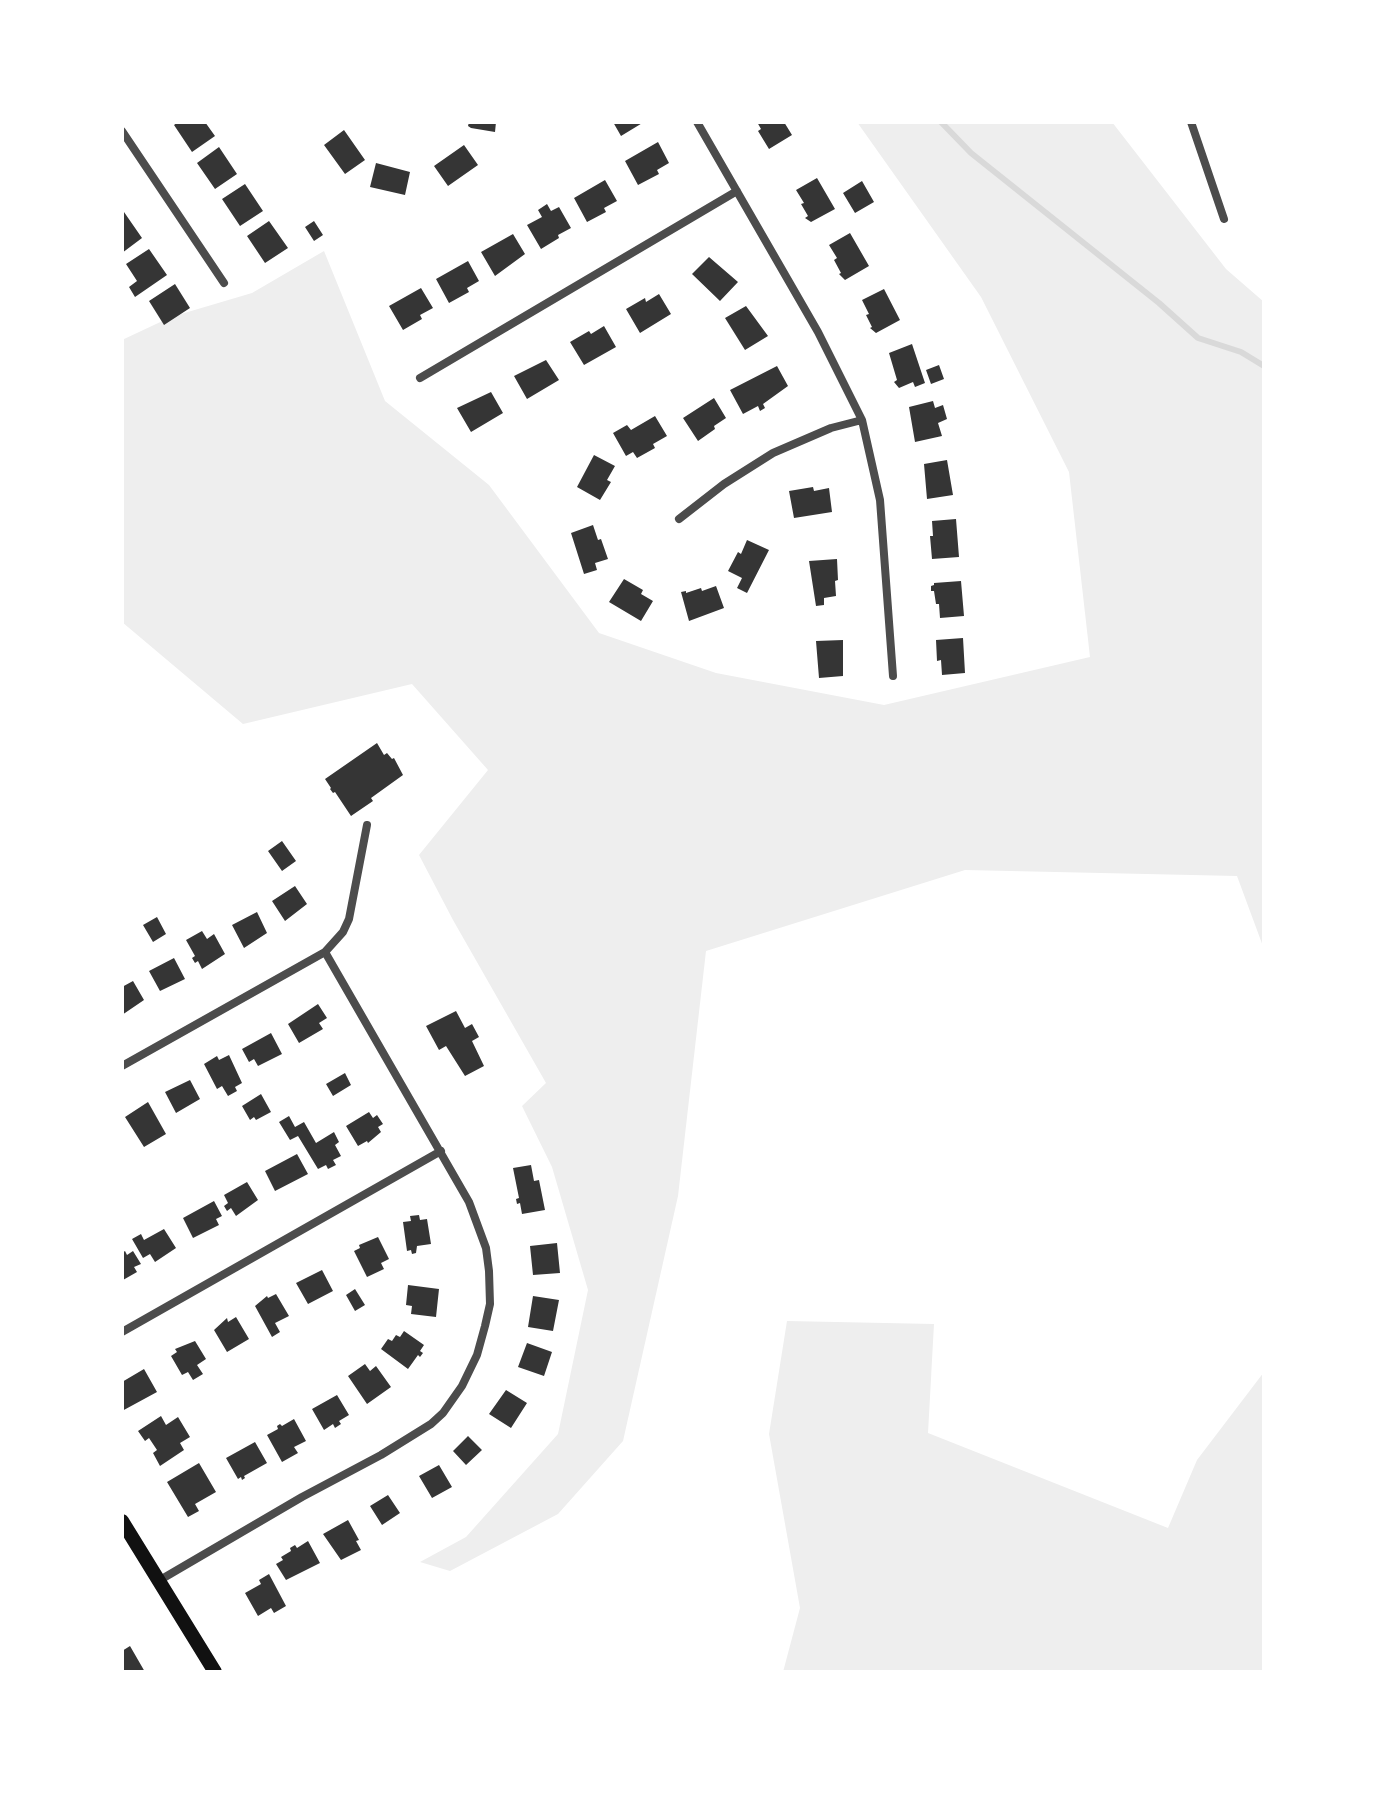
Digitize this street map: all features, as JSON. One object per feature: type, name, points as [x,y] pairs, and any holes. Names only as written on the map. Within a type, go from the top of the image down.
[{"type":"main road","points":[[122,1521],[215,1672]]},
{"type":"street","points":[[697,122],[818,332],[862,420],[880,500],[893,676]]},
{"type":"street","points":[[1191,122],[1224,219]]},
{"type":"street","points":[[122,131],[224,283]]},
{"type":"street","points":[[420,378],[737,191]]},
{"type":"street","points":[[679,519],[724,484],[773,453],[831,428],[862,420]]},
{"type":"street","points":[[122,1066],[325,952],[343,932],[349,919],[367,825]]},
{"type":"street","points":[[160,1580],[415,1435],[443,1413],[462,1386],[477,1355],[485,1326],[490,1304],[490,1279],[479,1226],[441,1151],[325,952]]},
{"type":"street","points":[[122,1332],[441,1151]]},
{"type":"shaded area","points":[[857,122],[1112,122],[1226,269],[1264,302],[1264,949],[1237,876],[965,870],[706,951],[678,1196],[623,1441],[558,1514],[450,1571],[420,1562],[466,1537],[558,1434],[588,1290],[552,1167],[522,1106],[546,1083],[419,855],[488,770],[412,684],[243,724],[122,622],[122,340],[171,317],[252,293],[324,251],[385,401],[489,485],[599,633],[716,673],[884,705],[1090,657],[1069,472],[981,297]]},
{"type":"shaded area","points":[[787,1321],[934,1324],[928,1433],[1168,1528],[1197,1460],[1264,1372],[1264,1672],[783,1672],[800,1608],[769,1434]]},
{"type":"building","points":[[178,122],[205,122],[215,136],[192,152],[174,125]]},
{"type":"building","points":[[469,122],[496,122],[495,132],[471,128]]},
{"type":"building","points":[[613,122],[644,122],[621,136]]},
{"type":"building","points":[[757,122],[784,122],[792,135],[769,149],[758,131],[761,129]]},
{"type":"building","points":[[344,130],[365,160],[345,174],[324,145]]},
{"type":"building","points":[[658,142],[669,163],[657,170],[659,174],[638,185],[625,161]]},
{"type":"building","points":[[464,145],[478,165],[448,186],[434,166]]},
{"type":"building","points":[[219,147],[237,174],[215,189],[197,163]]},
{"type":"building","points":[[376,163],[410,172],[405,195],[370,187]]},
{"type":"building","points":[[817,178],[835,209],[811,222],[805,218],[808,216],[801,204],[804,203],[796,190]]},
{"type":"building","points":[[605,180],[617,201],[604,208],[606,212],[587,222],[574,198]]},
{"type":"building","points":[[862,181],[874,202],[855,213],[843,193]]},
{"type":"building","points":[[245,184],[263,211],[240,226],[222,199]]},
{"type":"building","points":[[547,204],[551,211],[559,207],[571,228],[541,249],[527,225],[542,217],[538,210]]},
{"type":"building","points":[[122,213],[142,238],[122,253]]},
{"type":"building","points":[[269,221],[288,248],[265,263],[247,236]]},
{"type":"building","points":[[314,221],[323,235],[314,241],[305,227]]},
{"type":"building","points":[[850,233],[869,266],[845,280],[839,274],[834,260],[837,258],[829,245]]},
{"type":"building","points":[[513,234],[525,254],[495,276],[481,252]]},
{"type":"building","points":[[149,249],[167,275],[135,297],[129,287],[137,281],[126,264]]},
{"type":"building","points":[[709,257],[738,282],[720,301],[692,274]]},
{"type":"building","points":[[468,261],[479,281],[467,288],[469,292],[449,303],[436,279]]},
{"type":"building","points":[[175,284],[190,308],[164,325],[149,301]]},
{"type":"building","points":[[421,288],[433,308],[403,330],[389,306]]},
{"type":"building","points":[[884,289],[900,320],[876,333],[870,328],[866,315],[869,314],[862,300]]},
{"type":"building","points":[[659,294],[671,314],[640,333],[626,309]]},
{"type":"building","points":[[746,306],[768,336],[745,350],[725,318]]},
{"type":"building","points":[[604,326],[616,347],[584,365],[570,342]]},
{"type":"building","points":[[912,344],[925,383],[915,387],[913,382],[899,388],[894,382],[897,380],[889,353]]},
{"type":"building","points":[[546,360],[559,380],[527,399],[514,376]]},
{"type":"building","points":[[939,365],[944,379],[931,384],[926,370]]},
{"type":"building","points":[[777,366],[788,386],[763,404],[765,408],[760,411],[758,406],[743,414],[730,390]]},
{"type":"building","points":[[491,392],[503,413],[471,432],[457,408]]},
{"type":"building","points":[[714,398],[726,418],[698,441],[683,418]]},
{"type":"building","points":[[933,401],[935,408],[943,405],[947,419],[938,423],[942,436],[915,442],[909,407]]},
{"type":"building","points":[[655,416],[667,436],[653,444],[655,448],[637,458],[633,452],[626,456],[613,433],[627,425],[631,430]]},
{"type":"building","points":[[594,455],[615,466],[607,480],[611,482],[600,500],[577,487]]},
{"type":"building","points":[[947,460],[953,495],[927,499],[924,464]]},
{"type":"building","points":[[813,487],[814,491],[829,488],[832,512],[794,518],[789,491]]},
{"type":"building","points":[[956,519],[959,557],[932,559],[932,521]]},
{"type":"building","points":[[593,525],[608,559],[595,563],[597,570],[584,574],[571,533]]},
{"type":"building","points":[[747,540],[769,550],[747,593],[737,588],[742,578],[728,571]]},
{"type":"building","points":[[837,559],[836,596],[824,598],[824,605],[816,606],[809,561]]},
{"type":"building","points":[[624,579],[643,590],[641,594],[653,601],[641,621],[609,602]]},
{"type":"building","points":[[961,581],[964,616],[940,618],[939,604],[936,604],[931,586],[934,583]]},
{"type":"building","points":[[716,586],[724,608],[689,621],[681,592],[701,588],[702,591]]},
{"type":"building","points":[[963,638],[965,673],[942,675],[941,660],[937,661],[936,640]]},
{"type":"building","points":[[843,640],[843,676],[819,678],[816,641]]},
{"type":"building","points":[[377,743],[384,755],[387,753],[394,758],[403,775],[351,816],[325,779]]},
{"type":"building","points":[[282,841],[296,861],[282,871],[268,851]]},
{"type":"building","points":[[295,886],[307,904],[285,921],[272,901]]},
{"type":"building","points":[[257,912],[267,933],[244,948],[232,925]]},
{"type":"building","points":[[157,917],[166,934],[153,942],[143,925]]},
{"type":"building","points":[[202,931],[207,939],[214,934],[225,954],[202,969],[198,961],[195,963],[192,958],[195,956],[186,940]]},
{"type":"building","points":[[174,958],[185,979],[160,991],[149,971]]},
{"type":"building","points":[[133,981],[144,1000],[122,1015],[122,987]]},
{"type":"building","points":[[318,1004],[327,1018],[319,1023],[323,1029],[299,1043],[288,1024]]},
{"type":"building","points":[[456,1011],[465,1028],[472,1024],[479,1037],[472,1041],[484,1066],[465,1076],[446,1046],[439,1050],[426,1026]]},
{"type":"building","points":[[271,1033],[282,1054],[258,1066],[254,1059],[249,1062],[242,1049]]},
{"type":"building","points":[[229,1055],[242,1083],[235,1087],[237,1091],[228,1096],[222,1086],[217,1089],[204,1064],[217,1056],[219,1060]]},
{"type":"building","points":[[345,1073],[351,1085],[333,1096],[326,1084]]},
{"type":"building","points":[[190,1080],[200,1099],[176,1113],[165,1092]]},
{"type":"building","points":[[261,1094],[271,1112],[250,1120],[242,1106]]},
{"type":"building","points":[[148,1102],[166,1134],[144,1147],[125,1117]]},
{"type":"building","points":[[369,1112],[373,1118],[377,1115],[383,1124],[378,1127],[381,1132],[368,1143],[358,1146],[346,1126]]},
{"type":"building","points":[[289,1116],[295,1127],[304,1122],[316,1143],[334,1132],[339,1142],[335,1145],[341,1156],[333,1160],[336,1165],[318,1169],[298,1136],[290,1140],[279,1122]]},
{"type":"building","points":[[297,1154],[308,1174],[275,1191],[265,1171]]},
{"type":"building","points":[[531,1165],[534,1181],[539,1180],[545,1210],[522,1214],[516,1199],[519,1198],[513,1168]]},
{"type":"building","points":[[247,1182],[258,1200],[236,1216],[231,1208],[227,1211],[224,1206],[228,1203],[224,1195]]},
{"type":"building","points":[[214,1201],[222,1216],[216,1219],[219,1225],[193,1238],[183,1218]]},
{"type":"building","points":[[419,1215],[420,1220],[427,1219],[431,1244],[417,1246],[416,1253],[412,1254],[411,1250],[407,1251],[403,1222],[411,1221],[410,1216]]},
{"type":"building","points":[[164,1229],[176,1248],[155,1262],[150,1254],[143,1258],[132,1239],[141,1234],[144,1240]]},
{"type":"building","points":[[378,1237],[389,1259],[381,1263],[384,1269],[367,1277],[354,1251],[360,1248],[359,1245]]},
{"type":"building","points":[[557,1243],[560,1273],[533,1275],[530,1246]]},
{"type":"building","points":[[125,1251],[127,1255],[133,1251],[141,1264],[134,1267],[137,1272],[123,1280],[122,1253]]},
{"type":"building","points":[[322,1270],[333,1291],[308,1304],[296,1283]]},
{"type":"building","points":[[408,1285],[439,1289],[436,1317],[411,1314],[412,1306],[406,1305]]},
{"type":"building","points":[[355,1289],[365,1305],[355,1311],[346,1295]]},
{"type":"building","points":[[276,1294],[289,1316],[275,1323],[280,1332],[272,1337],[255,1306],[267,1296]]},
{"type":"building","points":[[533,1296],[559,1300],[553,1331],[528,1327]]},
{"type":"building","points":[[236,1317],[249,1339],[227,1352],[214,1330],[227,1318],[228,1322]]},
{"type":"building","points":[[404,1331],[424,1345],[420,1351],[423,1353],[408,1369],[381,1349],[388,1339],[392,1341],[396,1335],[400,1337]]},
{"type":"building","points":[[195,1341],[206,1359],[197,1365],[203,1374],[193,1380],[188,1372],[182,1375],[171,1356],[177,1352],[175,1349]]},
{"type":"building","points":[[527,1343],[552,1352],[544,1376],[518,1367]]},
{"type":"building","points":[[365,1364],[370,1371],[376,1366],[391,1387],[367,1404],[348,1376]]},
{"type":"building","points":[[144,1369],[157,1392],[122,1411],[122,1382]]},
{"type":"building","points":[[506,1390],[527,1403],[511,1428],[489,1414]]},
{"type":"building","points":[[337,1395],[349,1415],[339,1421],[341,1424],[335,1428],[333,1424],[324,1430],[312,1409]]},
{"type":"building","points":[[161,1416],[166,1425],[178,1417],[190,1437],[180,1443],[184,1450],[160,1466],[153,1453],[157,1450],[149,1438],[145,1441],[138,1431]]},
{"type":"building","points":[[294,1419],[306,1441],[294,1447],[298,1453],[282,1462],[267,1435],[278,1429],[280,1424],[282,1426]]},
{"type":"building","points":[[468,1436],[482,1450],[466,1465],[453,1451]]},
{"type":"building","points":[[255,1442],[267,1463],[242,1480],[241,1477],[238,1479],[226,1458]]},
{"type":"building","points":[[199,1463],[216,1492],[195,1504],[199,1511],[188,1517],[167,1482]]},
{"type":"building","points":[[439,1465],[452,1487],[432,1498],[419,1476]]},
{"type":"building","points":[[388,1495],[400,1513],[382,1525],[370,1506]]},
{"type":"building","points":[[348,1520],[361,1550],[341,1560],[323,1534]]},
{"type":"building","points":[[308,1541],[320,1563],[286,1580],[276,1564],[291,1551],[290,1548],[295,1545],[297,1548]]},
{"type":"building","points":[[269,1574],[286,1606],[274,1613],[271,1608],[258,1616],[245,1593],[261,1584],[259,1580]]},
{"type":"building","points":[[130,1646],[145,1672],[122,1672],[122,1651]]},
{"type":"waterway","points":[[941,122],[971,153],[1159,303],[1198,338],[1241,352],[1264,366]]}]
